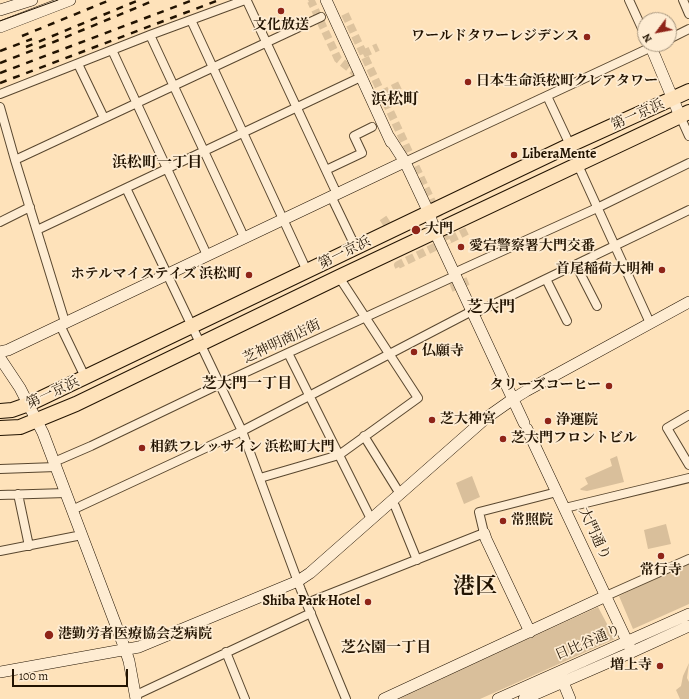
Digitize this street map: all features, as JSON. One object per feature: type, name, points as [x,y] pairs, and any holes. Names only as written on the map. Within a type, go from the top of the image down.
[{"type":"highway","name":"第一京浜","points":[[0,411],[12,410],[29,404],[570,145],[689,91]]},
{"type":"highway","name":"第一京浜","points":[[0,428],[20,427],[76,404],[339,277],[685,114]]},
{"type":"street","points":[[0,10],[32,0]]},
{"type":"street","points":[[0,27],[70,0]]},
{"type":"street","points":[[0,94],[150,35],[245,0],[247,1],[326,170],[334,195],[356,248]]},
{"type":"street","name":"大門通り","points":[[326,0],[389,137],[630,647]]},
{"type":"street","points":[[629,0],[637,18]]},
{"type":"street","points":[[682,0],[689,14]]},
{"type":"street","points":[[15,160],[321,17]]},
{"type":"street","points":[[190,20],[307,271]]},
{"type":"street","points":[[677,34],[689,29]]},
{"type":"street","points":[[150,35],[244,238]]},
{"type":"street","points":[[112,50],[207,255]]},
{"type":"street","points":[[0,352],[8,350],[638,52]]},
{"type":"street","points":[[656,52],[673,99],[685,114],[689,136]]},
{"type":"street","points":[[78,64],[104,118]]},
{"type":"street","points":[[37,230],[361,77]]},
{"type":"street","points":[[547,96],[570,145]]},
{"type":"street","points":[[0,107],[37,230],[62,324],[85,377]]},
{"type":"street","points":[[326,170],[362,152],[354,136],[372,127]]},
{"type":"street","name":"芝神明商店街","points":[[55,464],[220,384],[365,318],[454,274],[597,208],[689,163]]},
{"type":"street","points":[[578,165],[650,323]]},
{"type":"street","points":[[126,188],[242,431],[310,612],[346,699]]},
{"type":"street","points":[[0,222],[30,207]]},
{"type":"street","points":[[72,510],[242,431],[472,312],[576,265],[689,210]]},
{"type":"street","points":[[576,265],[596,306]]},
{"type":"street","points":[[260,478],[339,455],[418,398],[339,277]]},
{"type":"street","points":[[546,279],[567,321]]},
{"type":"street","points":[[0,672],[139,647],[298,581],[371,520],[486,418],[526,391],[689,302]]},
{"type":"street","points":[[288,353],[371,520]]},
{"type":"street","points":[[0,358],[20,388],[38,420],[125,649],[129,661],[136,697],[310,612]]},
{"type":"street","points":[[689,415],[667,428],[689,466]]},
{"type":"street","points":[[364,436],[400,494]]},
{"type":"street","points":[[0,469],[55,464]]},
{"type":"street","points":[[565,508],[689,478]]},
{"type":"street","points":[[0,495],[66,492]]},
{"type":"street","points":[[530,632],[486,539],[479,512],[557,492]]},
{"type":"street","points":[[18,494],[29,546]]},
{"type":"street","points":[[395,506],[418,560]]},
{"type":"street","points":[[307,603],[484,533]]},
{"type":"street","points":[[0,551],[82,535]]},
{"type":"street","points":[[384,699],[689,559]]},
{"type":"street","name":"日比谷通り","points":[[524,699],[563,682],[689,614]]},
{"type":"street","name":"日比谷通り","points":[[498,699],[630,647],[689,626]]},
{"type":"street","points":[[226,652],[244,699]]},
{"type":"street","points":[[563,682],[570,699]]},
{"type":"shaded area","points":[[617,456],[624,482],[587,491],[580,489],[588,484],[585,478],[612,466],[610,459]]},
{"type":"shaded area","points":[[472,476],[480,497],[464,504],[456,483]]},
{"type":"shaded area","points":[[666,524],[671,544],[648,549],[644,530]]},
{"type":"shaded area","points":[[689,563],[689,604],[633,629],[619,596]]},
{"type":"shaded area","points":[[598,607],[615,639],[480,699],[396,699]]},
{"type":"shaded area","points":[[689,663],[687,678],[689,682],[689,699],[680,699],[676,690],[681,686],[683,676]]},
{"type":"tunnel","points":[[309,2],[311,1],[338,59],[359,76]]},
{"type":"tunnel","points":[[345,14],[451,243]]},
{"type":"tunnel","points":[[363,54],[378,47]]},
{"type":"tunnel","points":[[382,94],[400,85]]},
{"type":"tunnel","points":[[383,218],[389,227],[395,224]]},
{"type":"tunnel","points":[[399,267],[398,265],[467,231]]},
{"type":"tunnel","points":[[451,288],[468,281]]},
{"type":"tram line","points":[[0,21],[58,0]]},
{"type":"railway","points":[[22,36],[110,0]]},
{"type":"railway","points":[[26,47],[139,0]]},
{"type":"railway","points":[[0,63],[155,0]]},
{"type":"railway","points":[[0,73],[193,0]]},
{"type":"railway","points":[[0,83],[219,0]]},
{"type":"railway","points":[[0,51],[32,39]]},
{"type":"place","name":"文化放送","points":[[281,11]]},
{"type":"place","name":"ワールドタワーレジデンス","points":[[587,37]]},
{"type":"place","name":"日本生命浜松町クレアタワー","points":[[468,82]]},
{"type":"place","name":"LiberaMente","points":[[514,155]]},
{"type":"place","name":"大門","points":[[416,230]]},
{"type":"place","name":"愛宕警察署大門交番","points":[[461,247]]},
{"type":"place","name":"首尾稲荷大明神","points":[[662,270]]},
{"type":"place","name":"ホテルマイステイズ 浜松町","points":[[249,275]]},
{"type":"place","name":"仏願寺","points":[[414,352]]},
{"type":"place","name":"タリーズコーヒー","points":[[609,386]]},
{"type":"place","name":"芝大神宮","points":[[432,420]]},
{"type":"place","name":"浄運院","points":[[548,421]]},
{"type":"place","name":"芝大門フロントビル","points":[[503,439]]},
{"type":"place","name":"相鉄フレッサイン 浜松町大門","points":[[142,448]]},
{"type":"place","name":"常照院","points":[[503,521]]},
{"type":"place","name":"常行寺","points":[[661,556]]},
{"type":"place","name":"Shiba Park Hotel","points":[[368,602]]},
{"type":"place","name":"港勤労者医療協会芝病院","points":[[49,635]]},
{"type":"place","name":"増上寺","points":[[660,666]]},
{"type":"district","name":"浜松町","points":[[395,100]]},
{"type":"district","name":"浜松町一丁目","points":[[157,163]]},
{"type":"district","name":"芝大門","points":[[491,308]]},
{"type":"district","name":"芝大門一丁目","points":[[247,384]]},
{"type":"district","name":"港区","points":[[475,588]]},
{"type":"district","name":"芝公園一丁目","points":[[386,648]]}]
